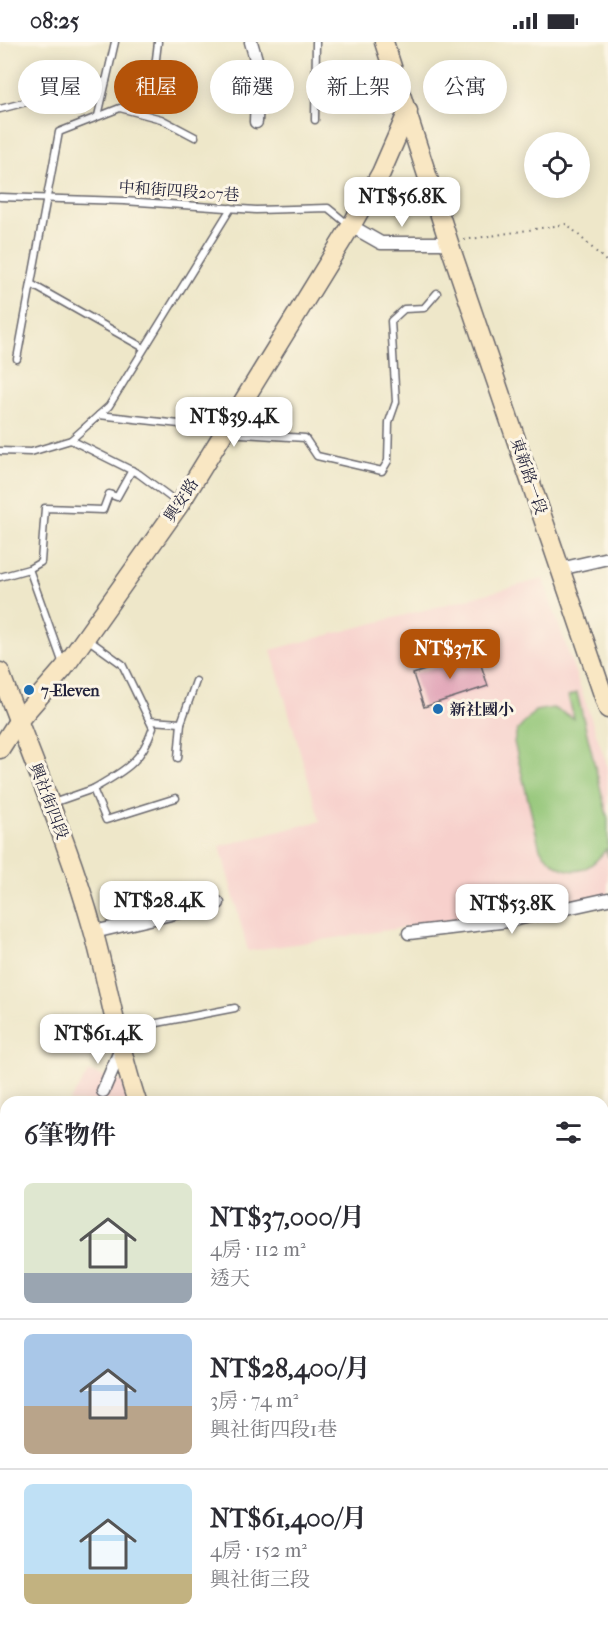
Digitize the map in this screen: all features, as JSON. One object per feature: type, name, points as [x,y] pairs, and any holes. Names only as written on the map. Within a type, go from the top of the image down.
[{"type":"street","points":[[250,42],[258,66],[256,122]]},
{"type":"street","name":"東新路一段","points":[[384,42],[390,60]]},
{"type":"street","name":"興安路","points":[[0,748],[18,721],[64,668],[180,504],[351,226],[381,172],[407,114]]},
{"type":"street","name":"東新路一段","points":[[409,114],[449,243],[608,709]]},
{"type":"street","points":[[351,226],[381,243],[449,243]]},
{"type":"street","points":[[560,569],[608,558]]},
{"type":"street","name":"興社街四段","points":[[0,672],[52,804],[94,932],[120,1051],[135,1096]]},
{"type":"street","points":[[409,933],[508,921],[608,899]]},
{"type":"street","points":[[94,932],[218,903]]},
{"type":"street","points":[[103,1091],[120,1051]]},
{"type":"lane","points":[[98,116],[115,42]]},
{"type":"lane","points":[[156,60],[158,42]]},
{"type":"lane","points":[[315,120],[316,42]]},
{"type":"lane","points":[[0,109],[106,81]]},
{"type":"lane","points":[[17,359],[58,132],[120,108],[161,119],[195,137]]},
{"type":"lane","name":"中和街四段207巷","points":[[0,197],[231,208],[328,208],[351,226]]},
{"type":"lane","points":[[0,452],[31,452],[70,440],[109,406],[231,208]]},
{"type":"lane","points":[[31,284],[144,348]]},
{"type":"lane","points":[[99,415],[223,431],[305,438],[317,456],[382,471],[388,461],[390,422],[396,402],[391,321],[404,309],[423,308],[436,292]]},
{"type":"lane","points":[[70,440],[132,470],[180,504]]},
{"type":"lane","points":[[0,577],[28,569],[40,562],[45,507],[103,510],[109,494],[117,497],[132,470]]},
{"type":"lane","points":[[28,569],[64,668]]},
{"type":"lane","points":[[52,804],[93,789],[123,772],[145,750],[153,728],[122,664],[86,638]]},
{"type":"lane","points":[[178,758],[181,723],[196,681]]},
{"type":"lane","points":[[150,721],[181,723]]},
{"type":"lane","points":[[93,789],[106,820],[176,798]]},
{"type":"lane","points":[[116,1031],[235,1008]]},
{"type":"path","points":[[449,243],[567,224],[608,263]]},
{"type":"shaded area","name":"新社國小","points":[[543,579],[608,768],[608,897],[248,951],[220,846],[320,821],[271,650]]},
{"type":"shaded area","points":[[89,1072],[124,1082],[128,1096],[73,1096]]},
{"type":"green space","points":[[577,693],[608,819],[608,857],[606,849],[590,866],[573,871],[557,865],[540,849],[514,742],[517,731],[535,711],[553,708],[574,718],[568,696]]},
{"type":"building","points":[[477,653],[488,686],[424,707],[413,674]]},
{"type":"place","name":"7-Eleven","points":[[29,690]]},
{"type":"place","name":"新社國小","points":[[438,709]]}]
